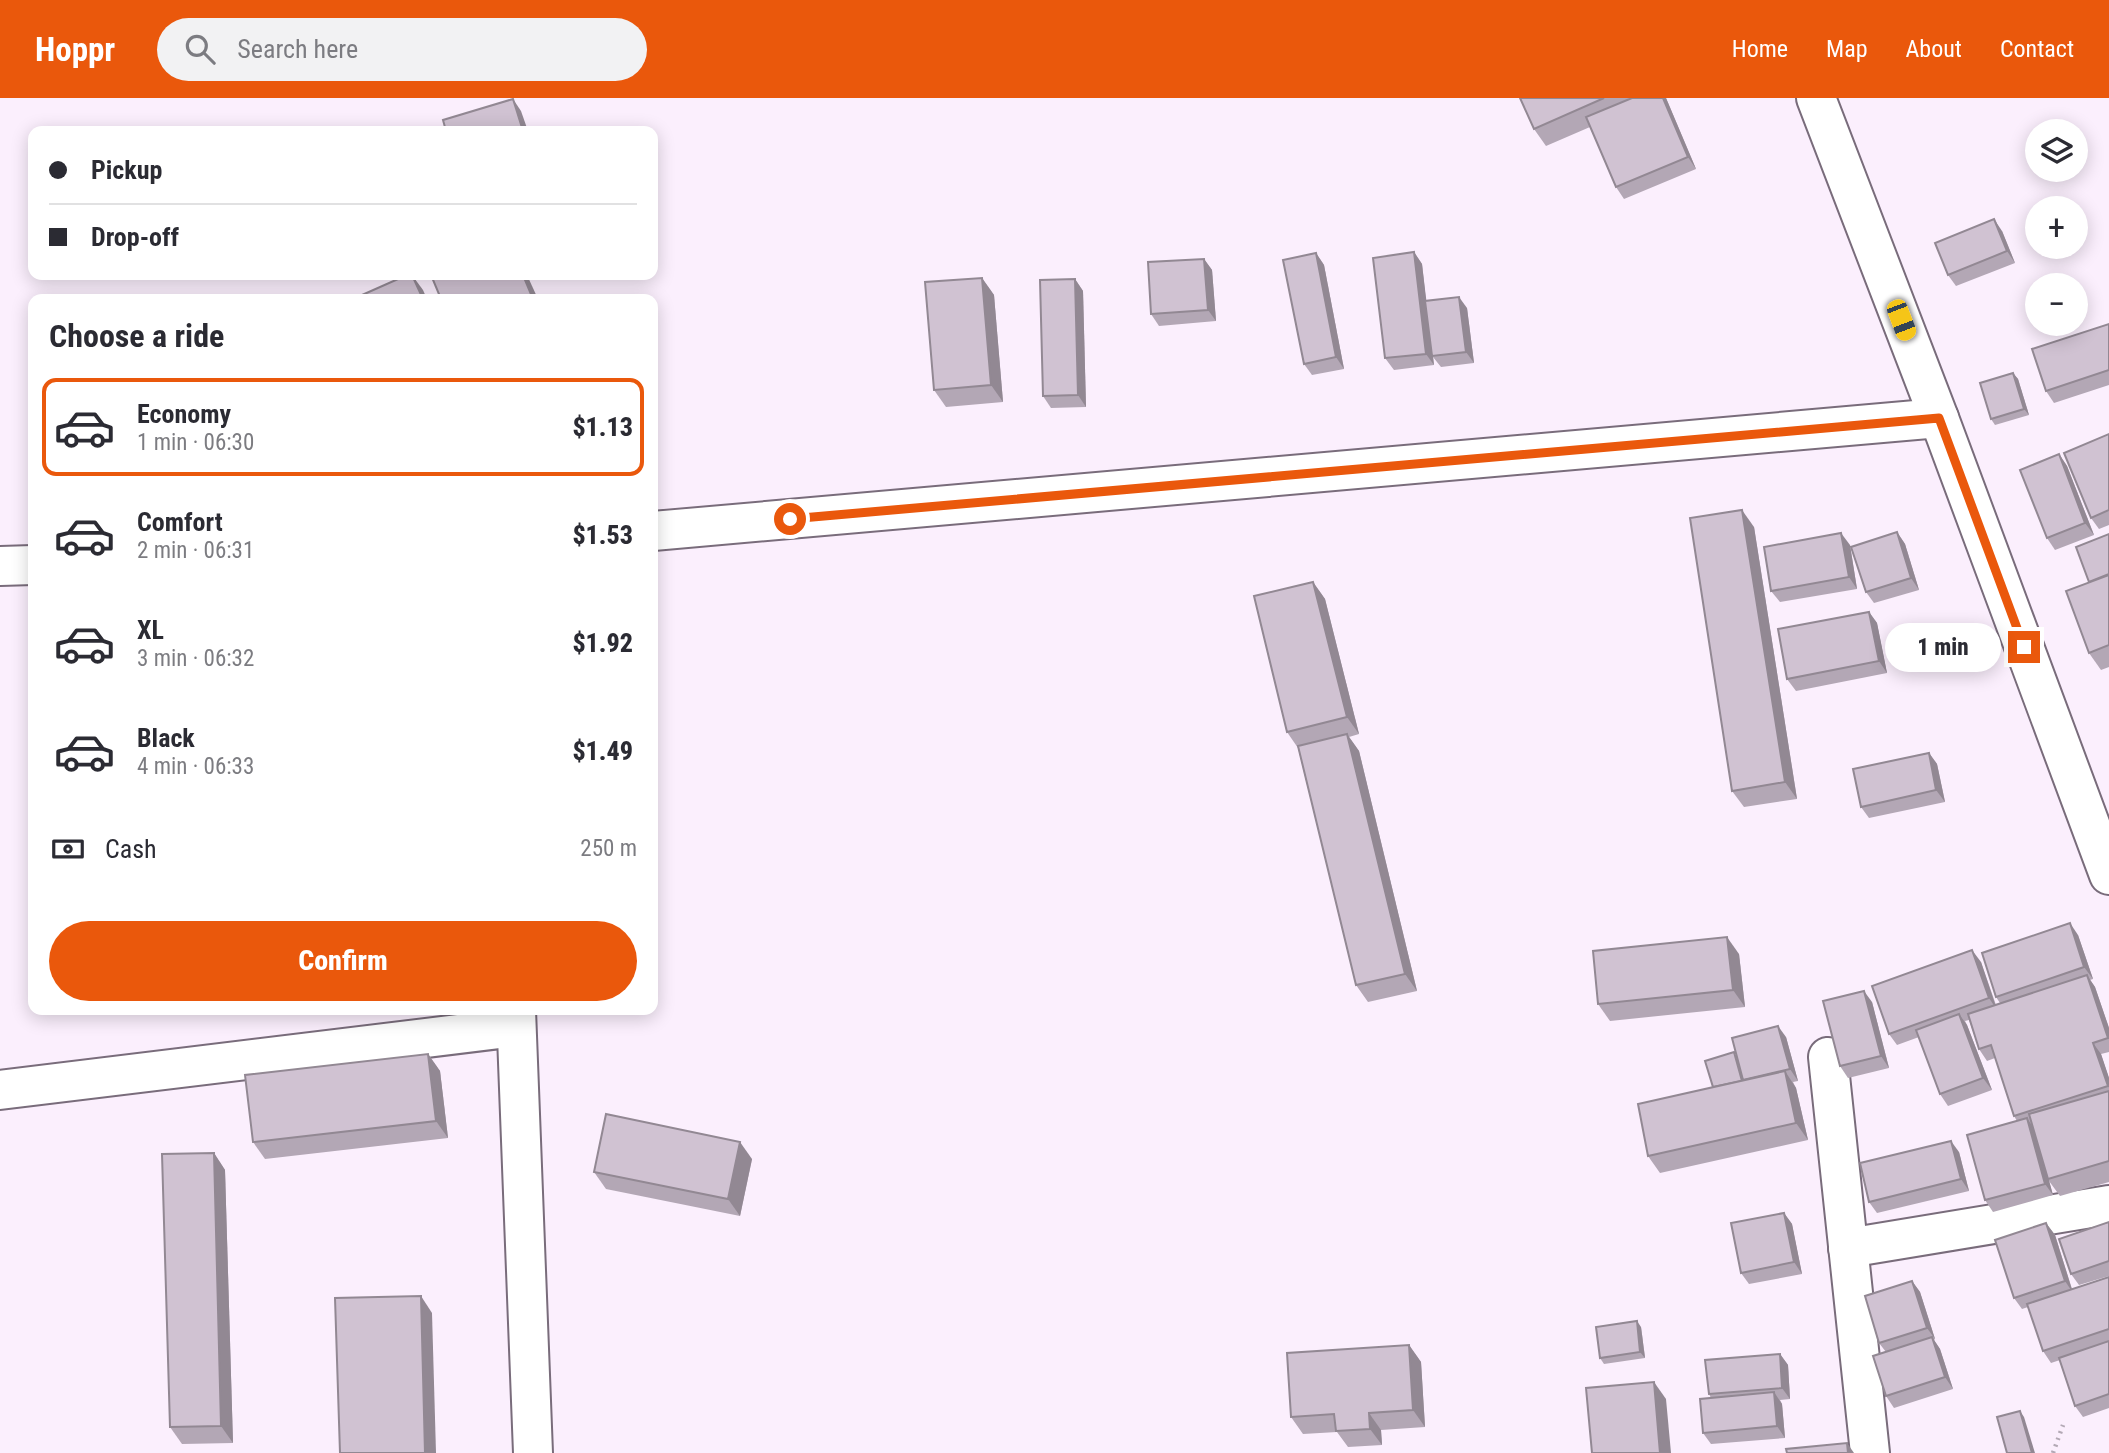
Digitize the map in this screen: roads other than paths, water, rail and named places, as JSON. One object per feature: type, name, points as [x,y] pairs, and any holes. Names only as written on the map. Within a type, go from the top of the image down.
[{"type":"main road","points":[[1816,98],[1939,418],[2109,875]]},
{"type":"main road","points":[[658,531],[1939,418]]},
{"type":"main road","points":[[0,566],[28,565]]},
{"type":"main road","points":[[0,1090],[516,1019],[533,1453]]},
{"type":"main road","points":[[1828,1057],[1870,1453]]},
{"type":"main road","points":[[1848,1248],[2109,1205]]}]
